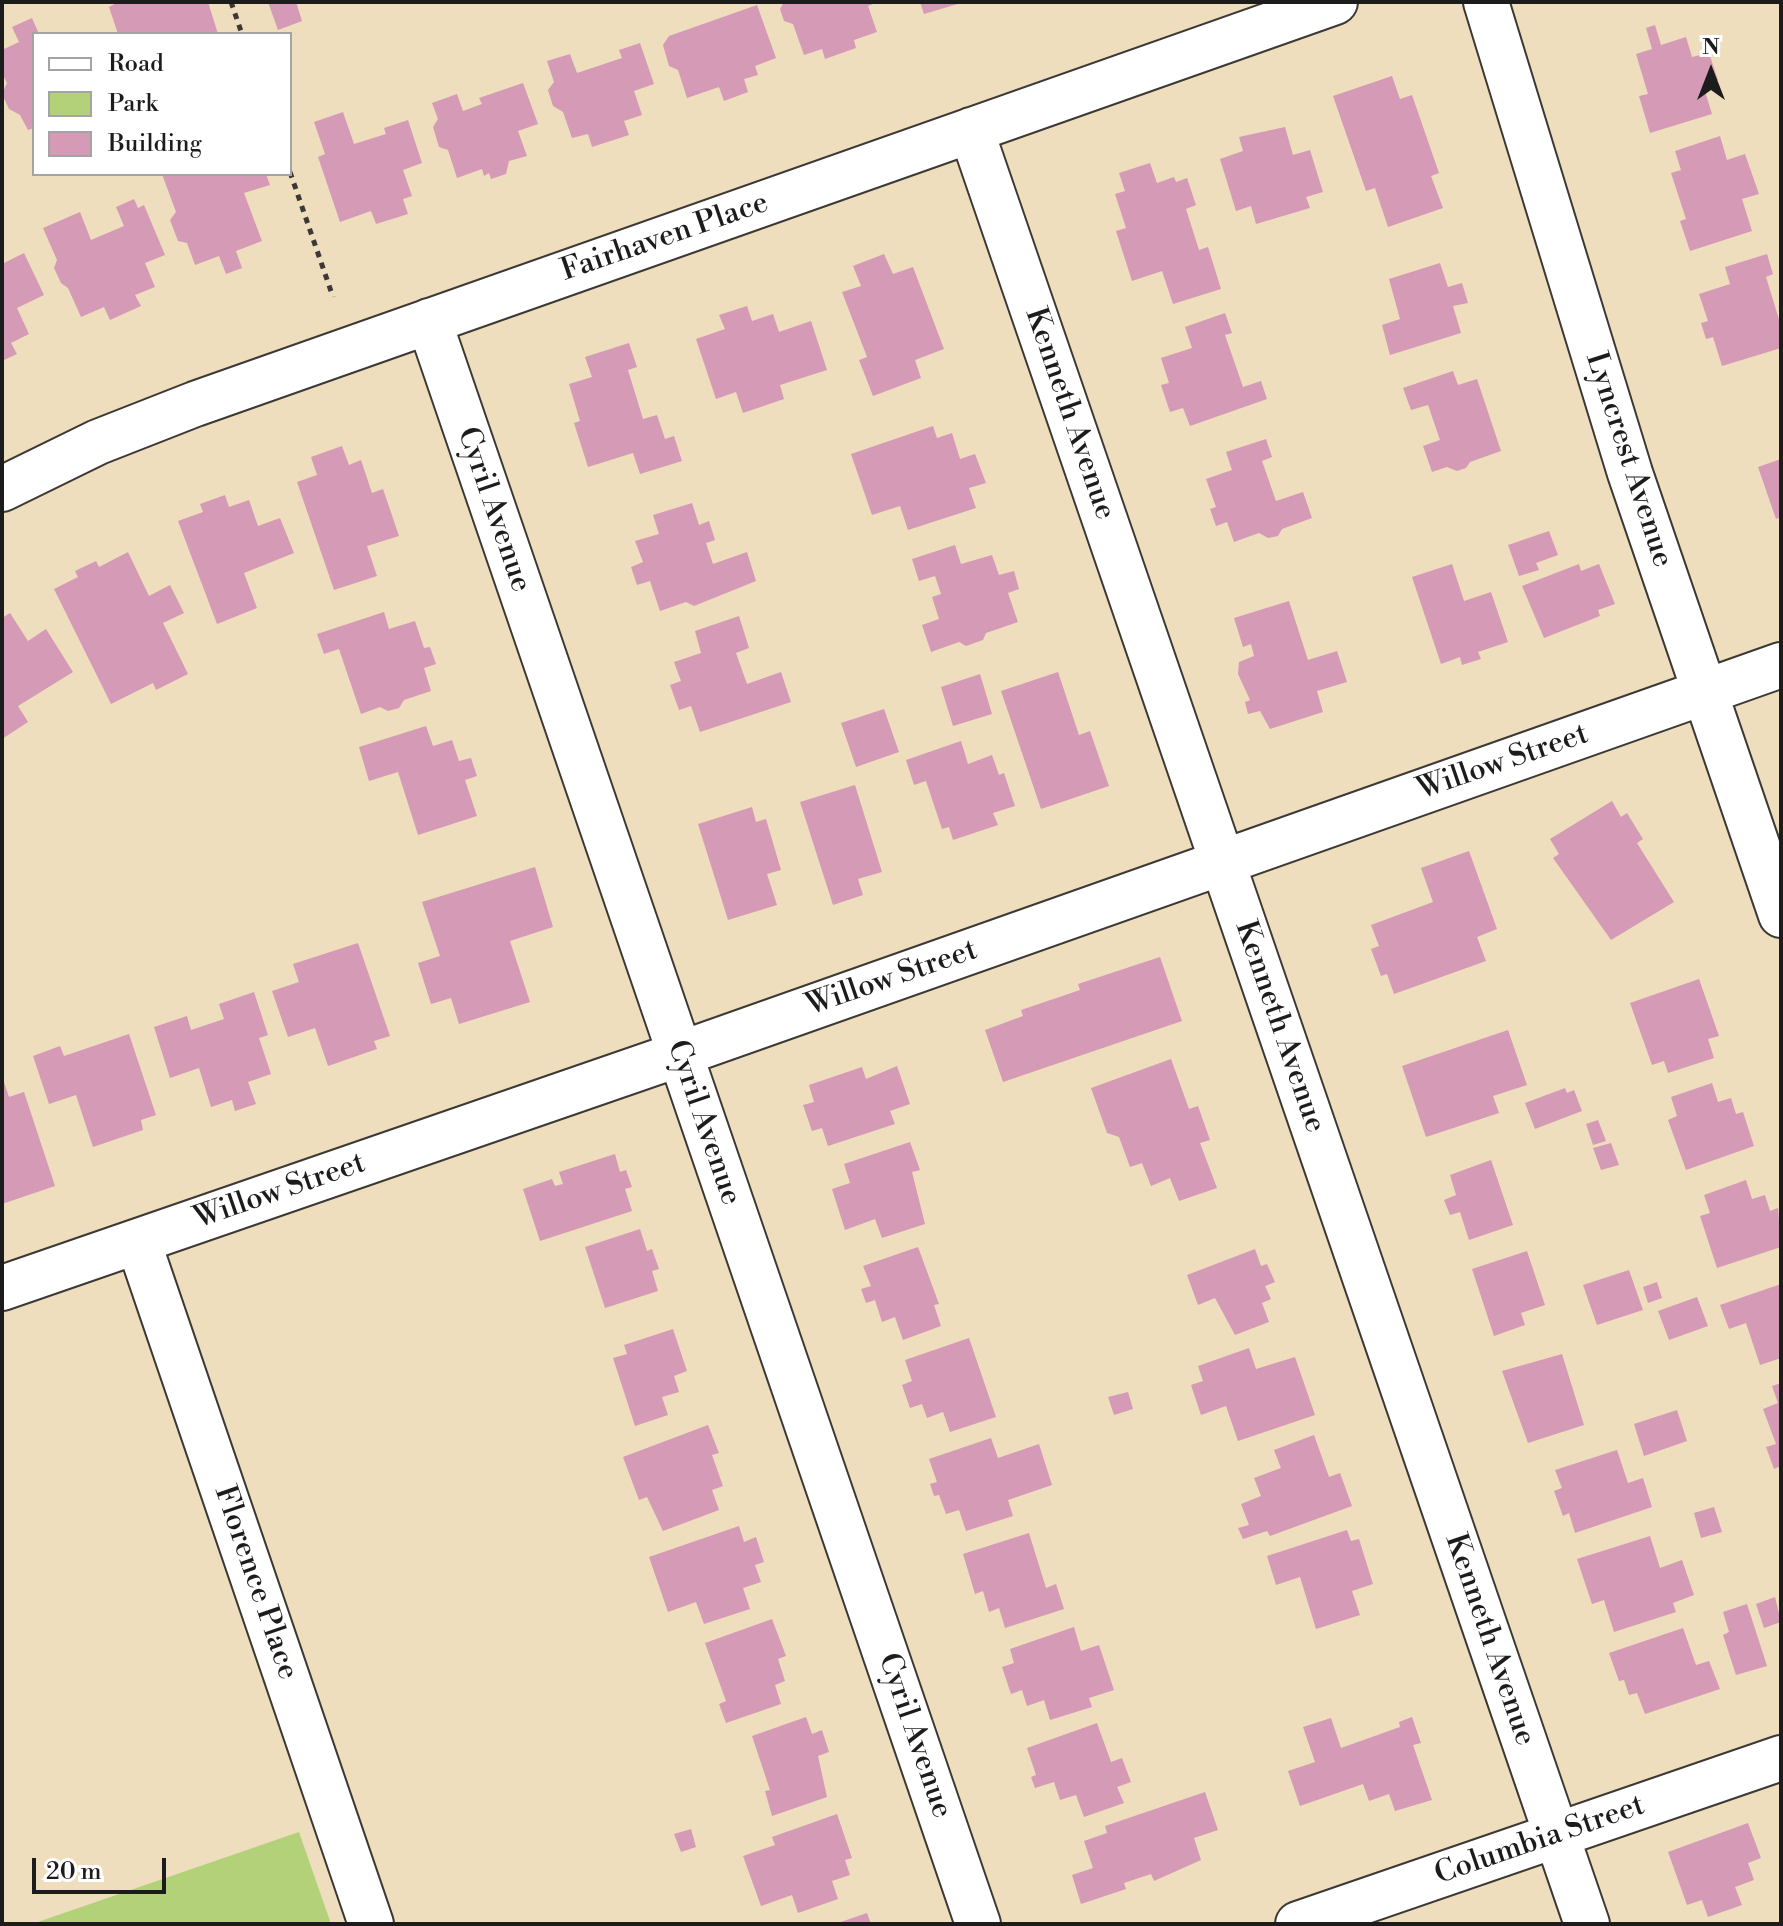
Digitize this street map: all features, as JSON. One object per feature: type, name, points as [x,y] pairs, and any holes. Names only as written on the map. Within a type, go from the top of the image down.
[{"type":"street","name":"Fairhaven Place","points":[[2,489],[98,442],[429,321],[1335,2]]},
{"type":"street","name":"Lyncrest Avenue","points":[[1486,2],[1630,473],[1781,915]]},
{"type":"street","name":"Kenneth Avenue","points":[[971,130],[1587,1924]]},
{"type":"street","name":"Cyril Avenue","points":[[429,321],[978,1924]]},
{"type":"street","name":"Willow Street","points":[[2,1288],[680,1054],[1781,665]]},
{"type":"street","name":"Florence Place","points":[[138,1241],[371,1924]]},
{"type":"street","name":"Columbia Street","points":[[1298,1924],[1781,1758]]},
{"type":"path","points":[[231,2],[241,32]]},
{"type":"path","points":[[291,176],[333,297]]},
{"type":"green space","points":[[299,1832],[331,1924],[32,1924]]},
{"type":"building","points":[[118,2],[208,2],[217,32],[117,32],[109,7]]},
{"type":"building","points":[[268,2],[296,2],[302,21],[278,30]]},
{"type":"building","points":[[784,2],[878,2],[868,6],[877,32],[854,40],[856,48],[825,59],[822,49],[804,55],[793,24],[784,21],[780,9]]},
{"type":"building","points":[[920,2],[961,2],[961,3],[924,14]]},
{"type":"building","points":[[757,5],[776,58],[755,66],[758,75],[744,79],[748,92],[724,101],[719,87],[687,98],[678,70],[669,66],[663,45],[669,36]]},
{"type":"building","points":[[32,18],[38,32],[32,32],[32,129],[28,130],[20,115],[9,109],[2,94],[7,83],[2,73],[2,50],[19,42],[12,27]]},
{"type":"building","points":[[1655,25],[1661,45],[1686,37],[1692,57],[1709,53],[1718,80],[1703,85],[1712,114],[1650,133],[1639,96],[1648,94],[1636,54],[1652,49],[1646,28]]},
{"type":"building","points":[[640,43],[654,84],[634,91],[642,115],[624,121],[629,135],[592,147],[588,134],[572,138],[563,112],[553,106],[548,90],[554,82],[547,61],[570,54],[577,73],[622,58],[619,50]]},
{"type":"building","points":[[1392,76],[1400,99],[1412,95],[1439,173],[1431,176],[1443,208],[1388,227],[1375,188],[1366,191],[1333,96]]},
{"type":"building","points":[[523,83],[538,124],[518,131],[527,156],[509,161],[506,174],[491,179],[489,173],[484,176],[482,169],[457,178],[448,150],[439,147],[433,127],[438,119],[432,103],[457,94],[463,111],[482,104],[479,98]]},
{"type":"building","points":[[343,112],[354,144],[386,134],[384,128],[408,120],[422,163],[403,170],[412,196],[403,199],[408,214],[376,224],[371,211],[340,222],[318,157],[325,154],[314,122]]},
{"type":"building","points":[[1285,127],[1293,155],[1310,150],[1323,192],[1306,197],[1310,208],[1256,224],[1251,206],[1236,211],[1220,159],[1243,151],[1239,137]]},
{"type":"building","points":[[1720,136],[1727,160],[1745,154],[1759,194],[1742,199],[1752,231],[1690,251],[1680,221],[1686,219],[1671,173],[1681,170],[1675,151]]},
{"type":"building","points":[[1150,163],[1157,183],[1174,177],[1176,182],[1187,178],[1196,205],[1186,209],[1199,250],[1208,247],[1221,289],[1173,304],[1162,271],[1132,281],[1116,231],[1126,228],[1115,194],[1125,191],[1119,173]]},
{"type":"building","points":[[163,176],[267,176],[270,185],[244,193],[262,241],[236,251],[242,268],[226,274],[219,256],[195,265],[187,243],[178,241],[170,220],[176,212]]},
{"type":"building","points":[[134,199],[138,208],[144,205],[165,255],[145,263],[155,287],[135,295],[141,306],[110,320],[104,307],[81,317],[68,288],[61,283],[54,268],[57,260],[43,228],[80,212],[91,240],[124,226],[116,207]]},
{"type":"building","points":[[24,253],[44,295],[17,308],[29,334],[11,343],[17,354],[2,361],[2,264]]},
{"type":"building","points":[[884,254],[893,274],[913,267],[944,349],[915,360],[921,378],[873,396],[859,360],[867,357],[842,292],[861,286],[853,266]]},
{"type":"building","points":[[1767,254],[1773,274],[1766,277],[1781,326],[1781,348],[1722,366],[1713,337],[1706,339],[1701,323],[1708,321],[1699,294],[1730,284],[1725,267]]},
{"type":"building","points":[[1440,263],[1448,287],[1462,283],[1468,303],[1453,306],[1461,333],[1390,355],[1382,325],[1400,319],[1389,279]]},
{"type":"building","points":[[747,306],[752,321],[773,314],[779,332],[811,321],[827,370],[780,385],[784,399],[743,413],[736,392],[716,399],[696,339],[725,329],[719,315]]},
{"type":"building","points":[[1225,313],[1232,333],[1225,335],[1243,387],[1261,381],[1267,399],[1190,426],[1183,408],[1170,412],[1161,385],[1169,383],[1161,358],[1192,348],[1185,327]]},
{"type":"building","points":[[629,343],[637,367],[628,370],[643,419],[657,415],[665,439],[674,436],[682,461],[640,474],[633,453],[588,467],[574,423],[580,421],[569,384],[592,377],[585,357]]},
{"type":"building","points":[[1453,371],[1458,385],[1477,379],[1501,451],[1470,462],[1466,468],[1457,471],[1447,467],[1432,472],[1423,446],[1440,440],[1428,405],[1411,410],[1403,388]]},
{"type":"building","points":[[933,426],[937,438],[952,433],[960,459],[975,454],[986,483],[969,488],[976,508],[908,530],[900,506],[872,515],[851,454]]},
{"type":"building","points":[[1266,439],[1272,457],[1262,461],[1276,501],[1303,492],[1312,518],[1282,529],[1278,536],[1268,538],[1259,533],[1234,542],[1227,522],[1216,526],[1210,509],[1216,507],[1206,479],[1232,470],[1226,452]]},
{"type":"building","points":[[342,446],[349,465],[361,460],[372,493],[383,489],[399,536],[367,546],[377,576],[334,590],[297,482],[317,475],[311,457]]},
{"type":"building","points":[[1781,459],[1781,517],[1776,519],[1758,467]]},
{"type":"building","points":[[225,495],[229,507],[249,500],[258,526],[280,518],[294,553],[244,573],[257,608],[217,624],[178,521],[203,512],[200,504]]},
{"type":"building","points":[[692,503],[699,525],[709,521],[715,540],[706,543],[713,564],[747,552],[756,581],[694,606],[686,602],[660,611],[650,581],[637,585],[631,567],[643,562],[635,541],[659,534],[653,515]]},
{"type":"building","points":[[1549,531],[1558,555],[1536,563],[1539,570],[1519,576],[1508,545]]},
{"type":"building","points":[[955,545],[961,564],[992,555],[999,575],[1014,571],[1019,589],[1008,593],[1018,622],[986,633],[983,640],[966,646],[959,642],[931,652],[922,625],[939,619],[932,597],[941,594],[935,576],[919,581],[912,559]]},
{"type":"building","points":[[128,552],[149,596],[170,585],[184,613],[163,623],[188,674],[156,690],[153,683],[111,704],[54,589],[78,577],[75,571],[96,561],[99,567]]},
{"type":"building","points":[[1452,564],[1464,601],[1491,592],[1508,642],[1478,652],[1481,659],[1462,665],[1460,657],[1441,664],[1412,577]]},
{"type":"building","points":[[1579,564],[1581,571],[1599,564],[1615,604],[1598,610],[1600,616],[1544,638],[1522,586]]},
{"type":"building","points":[[1289,601],[1308,660],[1337,651],[1347,682],[1317,691],[1323,712],[1270,729],[1260,711],[1248,714],[1245,702],[1250,700],[1238,674],[1239,662],[1254,656],[1251,644],[1243,647],[1234,618]]},
{"type":"building","points":[[384,612],[389,629],[415,621],[424,648],[430,647],[436,664],[424,668],[431,691],[404,700],[399,708],[388,711],[380,707],[361,714],[339,649],[324,654],[317,634]]},
{"type":"building","points":[[10,613],[28,641],[46,629],[73,672],[18,706],[28,722],[2,739],[2,618]]},
{"type":"building","points":[[739,616],[749,648],[736,653],[747,684],[781,672],[791,702],[700,732],[691,706],[679,710],[670,685],[681,681],[674,662],[701,653],[695,631]]},
{"type":"building","points":[[1058,672],[1079,735],[1090,731],[1109,786],[1041,809],[1001,691]]},
{"type":"building","points":[[980,674],[992,714],[953,726],[941,687]]},
{"type":"building","points":[[884,709],[899,752],[856,767],[841,723]]},
{"type":"building","points":[[426,726],[433,746],[452,740],[459,761],[471,758],[477,776],[465,780],[477,816],[418,835],[398,772],[369,781],[359,747]]},
{"type":"building","points":[[961,741],[968,764],[992,755],[999,775],[1004,773],[1015,806],[993,813],[998,825],[953,840],[949,827],[942,829],[926,781],[914,785],[906,760]]},
{"type":"building","points":[[855,785],[882,872],[858,879],[863,895],[833,905],[800,802]]},
{"type":"building","points":[[1612,801],[1621,817],[1627,813],[1643,839],[1637,843],[1674,902],[1611,940],[1553,858],[1559,854],[1550,839]]},
{"type":"building","points":[[752,807],[756,822],[766,819],[781,870],[767,874],[777,905],[728,920],[698,824]]},
{"type":"building","points":[[1469,851],[1497,929],[1477,937],[1486,961],[1394,994],[1387,974],[1381,976],[1371,949],[1379,946],[1371,925],[1433,902],[1421,868]]},
{"type":"building","points":[[535,867],[553,927],[510,941],[530,1002],[459,1024],[451,998],[431,1004],[418,963],[440,956],[422,902]]},
{"type":"building","points":[[358,943],[390,1036],[374,1041],[377,1049],[328,1066],[315,1028],[288,1037],[272,991],[299,982],[293,964]]},
{"type":"building","points":[[1160,957],[1182,1021],[1003,1082],[985,1030],[1023,1016],[1021,1010],[1080,990],[1078,984]]},
{"type":"building","points":[[1699,979],[1719,1036],[1708,1039],[1714,1058],[1668,1073],[1664,1061],[1652,1065],[1630,1003]]},
{"type":"building","points":[[254,992],[268,1035],[259,1038],[271,1074],[248,1082],[256,1104],[235,1111],[232,1100],[211,1107],[199,1068],[170,1078],[154,1027],[187,1016],[191,1030],[224,1019],[219,1004]]},
{"type":"building","points":[[1508,1030],[1527,1085],[1493,1096],[1499,1113],[1426,1137],[1402,1066]]},
{"type":"building","points":[[129,1034],[156,1115],[141,1120],[143,1130],[93,1147],[76,1095],[49,1104],[33,1056],[60,1046],[64,1056]]},
{"type":"building","points":[[1171,1059],[1189,1109],[1198,1106],[1210,1140],[1200,1143],[1217,1188],[1179,1201],[1170,1178],[1151,1186],[1142,1163],[1130,1167],[1119,1137],[1107,1133],[1091,1088]]},
{"type":"building","points":[[897,1066],[910,1104],[890,1111],[895,1124],[828,1146],[822,1128],[812,1131],[803,1105],[814,1102],[809,1085],[862,1067],[866,1079]]},
{"type":"building","points":[[3,1079],[9,1097],[24,1092],[55,1186],[2,1204]]},
{"type":"building","points":[[1712,1083],[1718,1102],[1731,1098],[1736,1114],[1743,1112],[1754,1146],[1686,1170],[1668,1120],[1677,1116],[1671,1097]]},
{"type":"building","points":[[1565,1088],[1567,1093],[1574,1090],[1582,1111],[1535,1129],[1525,1103]]},
{"type":"building","points":[[1598,1120],[1606,1141],[1593,1145],[1586,1124]]},
{"type":"building","points":[[910,1142],[920,1170],[912,1172],[925,1224],[882,1238],[875,1219],[845,1230],[832,1189],[850,1183],[844,1164]]},
{"type":"building","points":[[1611,1143],[1619,1165],[1601,1170],[1593,1148]]},
{"type":"building","points":[[615,1154],[620,1172],[626,1170],[632,1187],[625,1189],[632,1211],[540,1241],[523,1189],[552,1179],[555,1186],[563,1184],[559,1172]]},
{"type":"building","points":[[1491,1160],[1513,1225],[1469,1240],[1460,1212],[1450,1215],[1444,1200],[1456,1195],[1450,1175]]},
{"type":"building","points":[[1746,1180],[1752,1199],[1765,1195],[1770,1211],[1778,1208],[1781,1247],[1717,1268],[1700,1216],[1710,1213],[1704,1195]]},
{"type":"building","points":[[640,1229],[647,1251],[652,1249],[659,1269],[652,1271],[658,1291],[605,1308],[585,1247]]},
{"type":"building","points":[[918,1247],[939,1304],[934,1305],[941,1326],[903,1340],[895,1317],[882,1322],[875,1300],[866,1303],[861,1289],[871,1286],[863,1266]]},
{"type":"building","points":[[1255,1249],[1261,1266],[1267,1264],[1275,1282],[1265,1286],[1271,1299],[1262,1303],[1269,1322],[1235,1335],[1215,1298],[1198,1305],[1187,1275]]},
{"type":"building","points":[[1527,1251],[1545,1305],[1521,1313],[1525,1325],[1494,1336],[1472,1269]]},
{"type":"building","points":[[1629,1270],[1643,1310],[1597,1325],[1583,1285]]},
{"type":"building","points":[[1657,1282],[1662,1298],[1648,1303],[1643,1287]]},
{"type":"building","points":[[1781,1284],[1781,1358],[1760,1365],[1746,1323],[1729,1329],[1720,1305]]},
{"type":"building","points":[[1697,1297],[1708,1326],[1669,1340],[1658,1311]]},
{"type":"building","points":[[673,1329],[687,1371],[674,1376],[679,1392],[662,1397],[668,1415],[635,1426],[613,1358],[627,1354],[624,1345]]},
{"type":"building","points":[[969,1338],[996,1417],[950,1432],[943,1412],[927,1418],[922,1404],[910,1408],[902,1385],[912,1381],[905,1360]]},
{"type":"building","points":[[1249,1348],[1256,1369],[1295,1357],[1315,1415],[1238,1441],[1226,1406],[1201,1415],[1191,1385],[1203,1381],[1198,1366]]},
{"type":"building","points":[[1562,1354],[1584,1425],[1528,1443],[1502,1371]]},
{"type":"building","points":[[1781,1383],[1781,1466],[1774,1469],[1766,1447],[1776,1444],[1763,1409],[1778,1403],[1772,1386]]},
{"type":"building","points":[[1128,1392],[1133,1409],[1114,1415],[1108,1397]]},
{"type":"building","points":[[1677,1410],[1687,1441],[1644,1456],[1634,1424]]},
{"type":"building","points":[[708,1425],[719,1453],[712,1455],[723,1486],[712,1490],[719,1510],[663,1531],[647,1497],[639,1500],[623,1457]]},
{"type":"building","points":[[1314,1435],[1329,1477],[1340,1473],[1352,1506],[1270,1536],[1267,1531],[1243,1539],[1238,1528],[1249,1525],[1241,1504],[1261,1496],[1254,1478],[1281,1468],[1274,1450]]},
{"type":"building","points":[[991,1438],[998,1458],[1039,1444],[1052,1485],[1008,1500],[1013,1516],[966,1531],[959,1510],[946,1514],[939,1495],[934,1496],[930,1484],[937,1482],[929,1459]]},
{"type":"building","points":[[1617,1450],[1628,1483],[1643,1478],[1652,1507],[1575,1533],[1569,1513],[1563,1516],[1554,1491],[1562,1488],[1555,1470]]},
{"type":"building","points":[[1714,1507],[1722,1532],[1701,1538],[1694,1513]]},
{"type":"building","points":[[739,1526],[744,1542],[756,1537],[764,1562],[755,1565],[761,1582],[743,1588],[750,1609],[704,1624],[696,1602],[668,1612],[649,1557]]},
{"type":"building","points":[[1347,1530],[1351,1541],[1359,1539],[1373,1584],[1352,1591],[1360,1615],[1316,1629],[1300,1577],[1276,1585],[1267,1556]]},
{"type":"building","points":[[1029,1533],[1046,1588],[1056,1584],[1064,1609],[1005,1628],[999,1608],[989,1612],[983,1591],[975,1594],[963,1554]]},
{"type":"building","points":[[1650,1536],[1660,1568],[1682,1560],[1694,1595],[1673,1603],[1676,1612],[1614,1632],[1604,1600],[1592,1604],[1577,1559]]},
{"type":"building","points":[[1775,1597],[1781,1622],[1764,1628],[1756,1604]]},
{"type":"building","points":[[1747,1604],[1767,1666],[1736,1675],[1723,1635],[1729,1632],[1723,1612]]},
{"type":"building","points":[[772,1619],[786,1656],[778,1659],[785,1681],[775,1685],[781,1704],[726,1723],[719,1704],[726,1701],[705,1643]]},
{"type":"building","points":[[1074,1627],[1081,1651],[1099,1645],[1114,1690],[1089,1698],[1092,1707],[1050,1720],[1044,1700],[1027,1706],[1022,1690],[1011,1694],[1002,1667],[1014,1663],[1010,1649]]},
{"type":"building","points":[[1683,1628],[1696,1665],[1709,1661],[1720,1689],[1645,1714],[1637,1693],[1629,1695],[1624,1680],[1619,1681],[1609,1653]]},
{"type":"building","points":[[806,1717],[812,1734],[822,1730],[829,1752],[818,1756],[827,1797],[772,1816],[765,1791],[770,1790],[752,1736]]},
{"type":"building","points":[[1412,1717],[1421,1743],[1413,1745],[1432,1800],[1395,1811],[1389,1794],[1369,1801],[1363,1784],[1300,1806],[1288,1771],[1315,1762],[1303,1727],[1331,1718],[1341,1748],[1400,1727],[1399,1722]]},
{"type":"building","points":[[1097,1723],[1111,1762],[1122,1758],[1131,1782],[1117,1787],[1124,1803],[1084,1817],[1076,1795],[1060,1800],[1054,1782],[1035,1788],[1031,1777],[1036,1775],[1027,1748]]},
{"type":"building","points":[[1205,1792],[1218,1830],[1194,1838],[1201,1860],[1154,1881],[1151,1874],[1124,1883],[1126,1889],[1081,1904],[1072,1875],[1093,1868],[1084,1841],[1107,1833],[1105,1826]]},
{"type":"building","points":[[837,1814],[852,1858],[845,1860],[850,1875],[832,1881],[838,1899],[798,1913],[792,1895],[761,1906],[743,1856],[775,1845],[772,1837]]},
{"type":"building","points":[[1748,1823],[1761,1858],[1748,1863],[1754,1880],[1735,1887],[1742,1905],[1708,1917],[1702,1900],[1687,1905],[1668,1852]]},
{"type":"building","points":[[691,1829],[696,1847],[681,1852],[674,1834]]},
{"type":"building","points":[[867,1913],[871,1924],[835,1924]]}]
